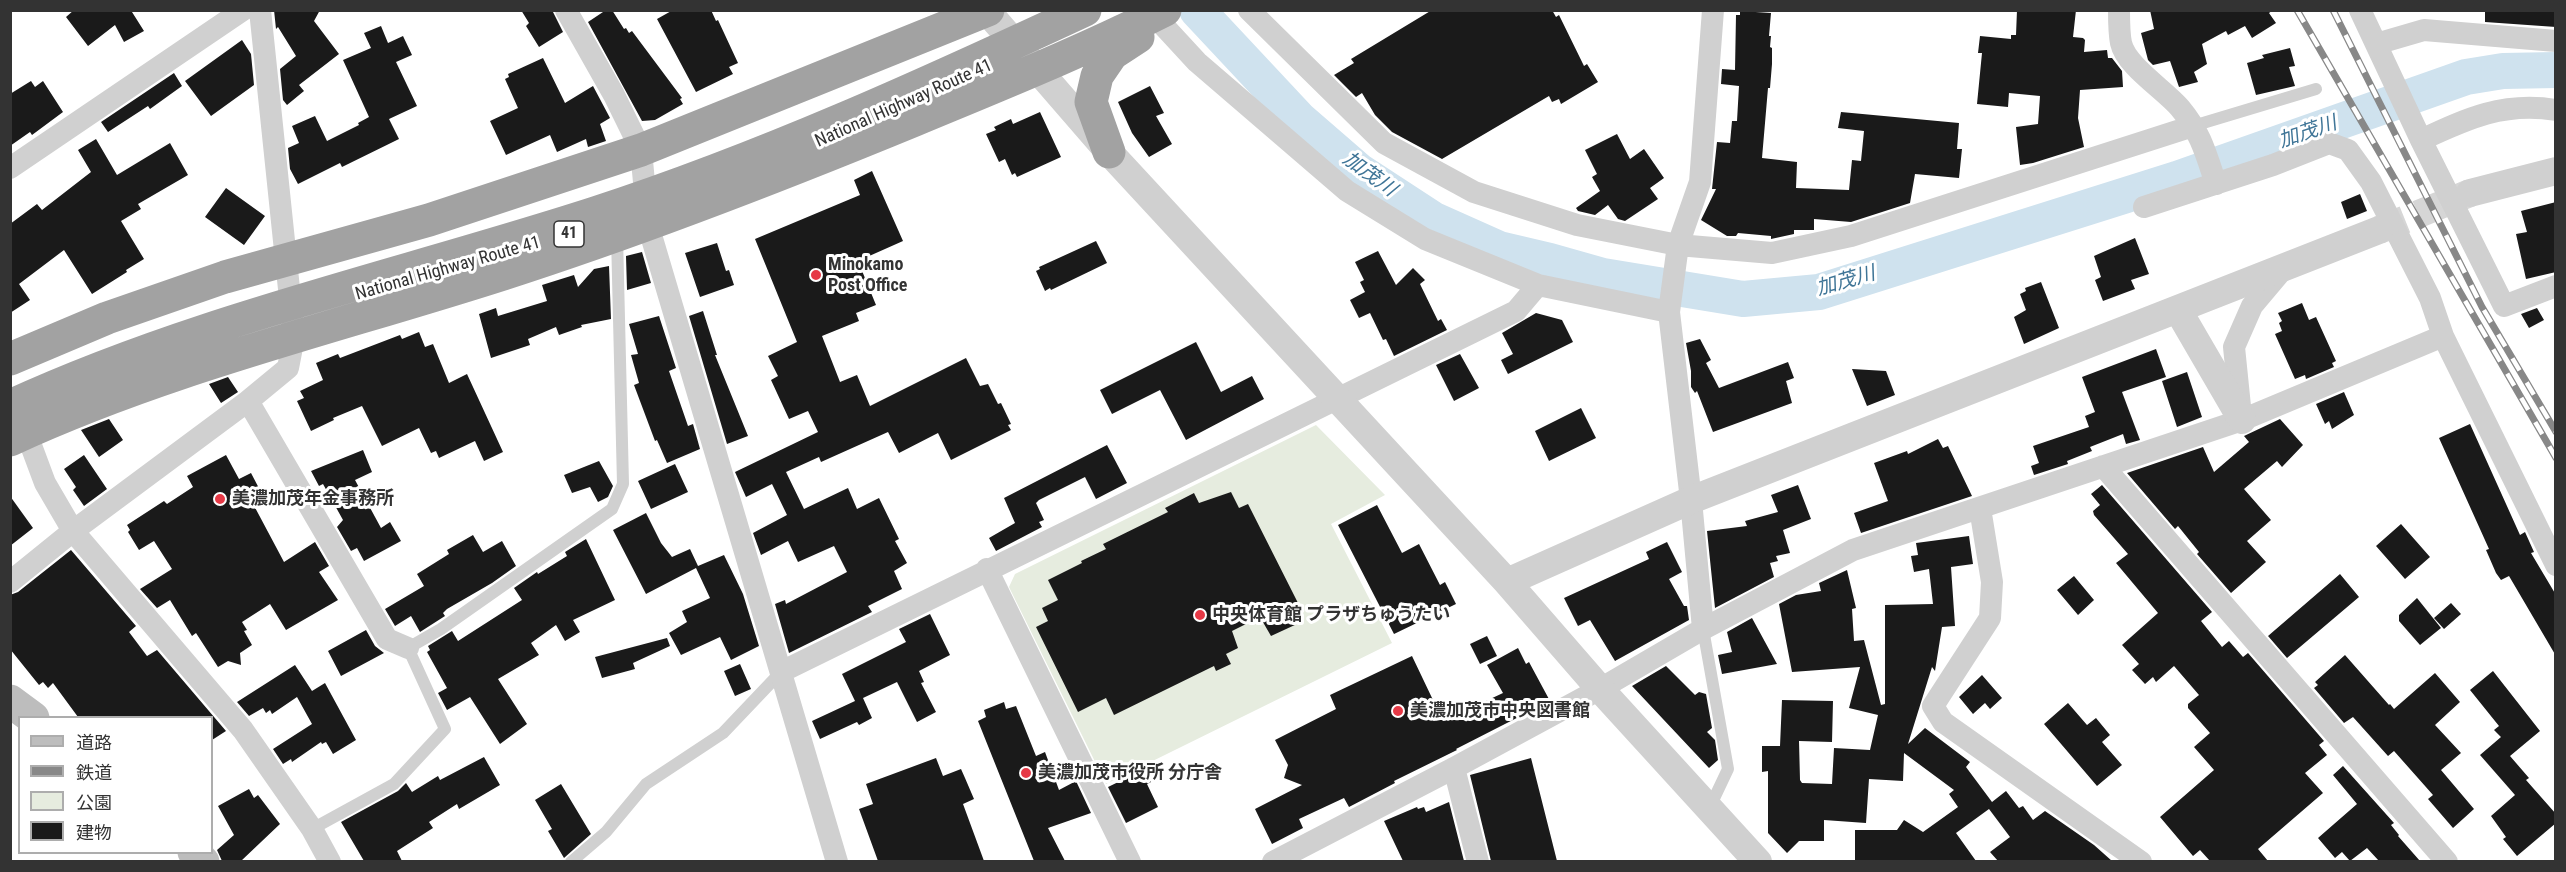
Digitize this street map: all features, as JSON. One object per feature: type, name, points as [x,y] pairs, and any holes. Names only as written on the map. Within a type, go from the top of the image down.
[{"type":"highway","points":[[906,44],[918,27],[924,10]]},
{"type":"highway","name":"National Highway Route 41","points":[[14,421],[100,368],[227,323],[490,246],[700,177],[825,128],[1085,10]]},
{"type":"highway","name":"National Highway Route 41","points":[[14,421],[71,390],[155,357],[518,250],[664,202],[853,128],[1113,10]]},
{"type":"highway","points":[[10,359],[107,318],[285,259],[429,220],[641,150],[987,11],[1025,31],[1156,12]]},
{"type":"highway","points":[[14,421],[70,413],[157,380],[503,274],[648,225],[803,166],[1036,70],[1156,12]]},
{"type":"highway","points":[[1109,152],[1091,102],[1097,76],[1112,54],[1136,39],[1156,12]]},
{"type":"highway","points":[[747,107],[785,103],[842,81],[923,70],[969,52],[1036,70]]},
{"type":"main road","points":[[10,701],[32,716]]},
{"type":"street","points":[[10,168],[243,10]]},
{"type":"street","points":[[10,582],[73,531],[248,401],[288,368],[294,338],[260,10]]},
{"type":"street","points":[[566,10],[614,95],[641,150],[648,225],[837,861]]},
{"type":"street","points":[[1249,10],[1384,143],[1444,176],[1474,192],[1577,225],[1678,245],[1772,253],[1851,236],[2198,133]]},
{"type":"street","points":[[1703,629],[1691,500],[1669,312],[1678,245],[1700,182],[1713,10]]},
{"type":"street","points":[[2119,10],[2121,45],[2134,64],[2179,107],[2198,133],[2215,180]]},
{"type":"street","points":[[2360,10],[2438,173],[2465,204],[2504,306],[2556,286]]},
{"type":"street","points":[[987,11],[1109,152],[1507,582],[1600,689],[1710,807],[1745,856]]},
{"type":"street","points":[[1156,12],[1197,62],[1347,191],[1425,239],[1538,285],[1669,312]]},
{"type":"street","points":[[2379,50],[2424,30],[2556,41]]},
{"type":"street","points":[[2416,130],[2493,110],[2539,107],[2556,110]]},
{"type":"street","points":[[2144,207],[2215,180],[2273,165],[2328,143],[2348,150],[2370,182],[2430,298],[2443,336],[2556,565]]},
{"type":"street","points":[[2465,204],[2556,171]]},
{"type":"street","points":[[1507,582],[1691,500],[2379,230]]},
{"type":"street","points":[[2242,420],[2234,347],[2252,306],[2284,268]]},
{"type":"street","points":[[781,672],[1516,310],[1538,285]]},
{"type":"street","points":[[2178,310],[2242,420]]},
{"type":"street","points":[[1273,861],[1454,768],[1600,689],[1703,629],[1853,549],[2242,420],[2443,336]]},
{"type":"street","points":[[259,348],[271,382]]},
{"type":"street","points":[[248,401],[387,639],[408,648]]},
{"type":"street","points":[[14,421],[45,483],[73,531],[243,730],[312,829],[330,861]]},
{"type":"street","points":[[2103,466],[2447,861]]},
{"type":"street","points":[[1980,508],[1992,582],[1990,618],[1933,706],[1943,722],[2141,861]]},
{"type":"street","points":[[987,569],[1130,861]]},
{"type":"street","points":[[1454,768],[1478,861]]},
{"type":"lane","points":[[2198,133],[2316,89]]},
{"type":"lane","points":[[312,829],[393,784],[445,729],[408,648],[441,629],[612,509],[623,484],[617,235]]},
{"type":"lane","points":[[1703,629],[1728,769],[1710,807]]},
{"type":"lane","points":[[572,861],[606,832],[646,784],[723,733],[781,672]]},
{"type":"green space","name":"中央体育館 プラザちゅうたい","points":[[1316,425],[1385,495],[1331,524],[1392,643],[1106,784],[1009,587],[1015,574]]},
{"type":"building","points":[[74,10],[134,10],[132,12],[144,31],[124,42],[115,25],[88,46],[66,17]]},
{"type":"building","points":[[274,10],[320,10],[314,21],[339,54],[299,85],[304,91],[287,105],[283,100],[280,69],[296,56],[278,27],[276,29]]},
{"type":"building","points":[[521,10],[552,10],[563,32],[539,47],[526,26],[529,23]]},
{"type":"building","points":[[606,10],[612,10],[624,29],[626,28],[629,33],[632,31],[682,98],[680,99],[683,104],[655,120],[642,121],[588,22]]},
{"type":"building","points":[[673,10],[711,10],[738,63],[729,67],[733,74],[696,92],[657,19]]},
{"type":"building","points":[[1432,10],[1552,10],[1556,17],[1559,15],[1584,66],[1587,64],[1598,82],[1561,104],[1559,99],[1552,102],[1549,96],[1442,159],[1392,132],[1375,115],[1362,93],[1356,97],[1334,75],[1354,63],[1351,59]]},
{"type":"building","points":[[2017,10],[2076,10],[2073,37],[2085,40],[2084,52],[2107,50],[2108,58],[2112,58],[2122,71],[2123,87],[2080,90],[2078,118],[2084,147],[2020,165],[2016,127],[2038,124],[2040,96],[2009,93],[2008,107],[1977,104],[1982,53],[1978,53],[1980,36],[2011,39],[2011,35],[2016,35]]},
{"type":"building","points":[[2150,10],[2273,10],[2269,13],[2276,23],[2252,38],[2245,26],[2228,35],[2226,31],[2202,44],[2207,64],[2194,72],[2198,82],[2179,87],[2170,61],[2153,65],[2148,60],[2141,33],[2154,29]]},
{"type":"building","points":[[2485,10],[2556,10],[2556,27],[2485,22]]},
{"type":"building","points":[[1740,11],[1771,13],[1769,36],[1771,36],[1772,64],[1762,158],[1797,162],[1796,188],[1849,190],[1852,160],[1861,161],[1864,131],[1838,128],[1841,112],[1959,123],[1957,149],[1962,149],[1959,178],[1915,174],[1910,203],[1851,222],[1814,219],[1814,230],[1794,230],[1794,234],[1771,239],[1771,236],[1738,233],[1736,236],[1727,236],[1701,220],[1716,189],[1712,189],[1717,142],[1730,143],[1732,121],[1737,121],[1739,86],[1721,84],[1722,69],[1735,70],[1736,15],[1740,15]]},
{"type":"building","points":[[381,26],[388,43],[403,36],[412,55],[396,62],[417,106],[389,119],[399,139],[342,167],[340,163],[298,184],[290,169],[288,148],[299,143],[292,126],[315,116],[327,141],[359,125],[358,123],[369,117],[343,60],[371,48],[364,33]]},
{"type":"building","points":[[242,40],[251,54],[254,85],[211,116],[185,81]]},
{"type":"building","points":[[2290,48],[2295,66],[2289,67],[2295,86],[2256,95],[2247,63],[2264,58],[2262,55]]},
{"type":"building","points":[[543,58],[565,103],[593,86],[610,118],[600,124],[606,141],[588,147],[586,139],[557,152],[550,135],[506,155],[490,121],[518,108],[505,79],[509,77],[508,74]]},
{"type":"building","points":[[174,73],[182,86],[150,109],[148,106],[108,132],[101,122]]},
{"type":"building","points":[[31,81],[35,87],[43,81],[63,112],[32,135],[30,132],[10,146],[10,94]]},
{"type":"building","points":[[1150,86],[1164,113],[1156,116],[1172,144],[1149,157],[1132,133],[1118,102]]},
{"type":"building","points":[[1040,112],[1061,157],[1017,177],[1015,173],[1012,175],[1005,159],[999,162],[986,134],[996,130],[994,127],[1011,119],[1013,124]]},
{"type":"building","points":[[1617,134],[1630,159],[1644,149],[1664,178],[1650,188],[1658,199],[1625,221],[1618,219],[1608,205],[1595,215],[1578,211],[1576,208],[1600,191],[1592,177],[1597,174],[1585,150]]},
{"type":"building","points":[[96,139],[117,175],[170,143],[188,175],[138,204],[141,209],[121,221],[144,259],[92,294],[64,250],[19,284],[30,300],[10,313],[10,224],[37,204],[42,210],[91,172],[78,150]]},
{"type":"building","points":[[872,171],[903,241],[858,261],[876,305],[856,313],[859,321],[822,336],[840,382],[857,375],[870,406],[966,358],[980,386],[988,384],[998,404],[1001,403],[1011,424],[1008,425],[1011,430],[951,460],[938,433],[899,453],[888,432],[821,462],[819,457],[786,472],[804,509],[848,488],[857,509],[879,498],[899,539],[895,541],[907,563],[894,571],[902,589],[868,606],[872,612],[789,653],[775,604],[785,600],[786,604],[847,572],[834,546],[798,562],[788,541],[761,555],[753,533],[787,515],[772,484],[746,497],[735,472],[818,432],[808,411],[789,419],[771,380],[778,376],[768,356],[797,342],[755,239],[860,195],[854,180]]},
{"type":"building","points":[[226,188],[265,216],[244,245],[205,217]]},
{"type":"building","points":[[2360,194],[2367,211],[2347,219],[2341,202]]},
{"type":"building","points":[[2556,202],[2556,272],[2526,279],[2516,234],[2527,232],[2521,211]]},
{"type":"building","points":[[2135,238],[2149,274],[2131,280],[2135,289],[2103,301],[2095,280],[2101,277],[2094,256]]},
{"type":"building","points":[[1096,241],[1107,263],[1045,291],[1036,271],[1040,269],[1039,267]]},
{"type":"building","points":[[717,243],[726,271],[729,270],[734,285],[700,297],[685,253]]},
{"type":"building","points":[[1378,251],[1396,285],[1413,268],[1425,280],[1420,284],[1438,321],[1441,319],[1447,330],[1394,356],[1386,339],[1383,340],[1370,313],[1359,318],[1350,300],[1365,292],[1360,282],[1364,280],[1355,262]]},
{"type":"building","points":[[642,252],[651,283],[627,290],[626,256]]},
{"type":"building","points":[[609,266],[611,319],[581,325],[582,327],[559,335],[556,327],[528,339],[530,345],[491,358],[479,314],[496,308],[498,316],[547,301],[542,285],[574,275],[578,287],[594,269]]},
{"type":"building","points":[[2041,282],[2059,328],[2024,344],[2014,317],[2026,310],[2020,294],[2026,291],[2025,288]]},
{"type":"building","points":[[2302,303],[2309,320],[2316,317],[2336,361],[2332,363],[2334,367],[2306,379],[2305,375],[2295,379],[2275,334],[2282,331],[2279,323],[2282,321],[2278,313]]},
{"type":"building","points":[[2537,308],[2544,320],[2529,328],[2521,314]]},
{"type":"building","points":[[703,311],[717,355],[715,355],[748,436],[727,444],[689,316]]},
{"type":"building","points":[[1536,313],[1562,320],[1573,342],[1508,374],[1501,360],[1513,354],[1502,333]]},
{"type":"building","points":[[659,316],[676,368],[669,371],[688,426],[693,424],[700,449],[667,463],[657,440],[655,441],[634,385],[639,383],[631,355],[638,354],[629,324]]},
{"type":"building","points":[[419,332],[425,347],[433,344],[449,383],[467,374],[503,452],[484,461],[475,441],[439,458],[436,451],[431,453],[419,428],[382,446],[362,406],[333,418],[334,420],[311,431],[297,401],[304,398],[300,391],[323,380],[316,363],[338,354],[340,358],[400,335],[402,339]]},
{"type":"building","points":[[1700,339],[1711,360],[1706,363],[1719,388],[1788,362],[1794,378],[1786,381],[1792,403],[1713,432],[1697,391],[1695,393],[1691,387],[1691,371],[1686,343]]},
{"type":"building","points":[[1196,342],[1221,392],[1252,376],[1264,399],[1186,440],[1160,390],[1112,414],[1100,390]]},
{"type":"building","points":[[2156,349],[2166,377],[2122,392],[2140,440],[2126,444],[2123,434],[2090,447],[2092,451],[2067,461],[2068,464],[2034,475],[2031,466],[2039,463],[2033,446],[2089,427],[2085,416],[2095,412],[2082,377]]},
{"type":"building","points":[[1460,354],[1479,388],[1454,401],[1436,365]]},
{"type":"building","points":[[1852,369],[1886,371],[1895,395],[1867,406]]},
{"type":"building","points":[[2187,372],[2202,417],[2177,427],[2162,381]]},
{"type":"building","points":[[228,377],[238,392],[221,403],[209,384]]},
{"type":"building","points":[[2344,392],[2354,415],[2332,429],[2329,421],[2325,424],[2316,404]]},
{"type":"building","points":[[1581,408],[1596,438],[1549,461],[1535,431]]},
{"type":"building","points":[[109,419],[123,440],[99,457],[81,430]]},
{"type":"building","points":[[2280,419],[2303,445],[2282,467],[2277,461],[2244,489],[2271,520],[2247,541],[2266,562],[2231,593],[2197,554],[2199,552],[2178,526],[2175,529],[2127,473],[2203,447],[2214,472],[2249,442],[2244,436]]},
{"type":"building","points":[[2470,424],[2520,535],[2525,532],[2534,552],[2531,553],[2556,595],[2556,656],[2509,576],[2501,580],[2496,573],[2486,550],[2489,549],[2439,438]]},
{"type":"building","points":[[1938,439],[1943,448],[1948,446],[1972,496],[1861,533],[1854,513],[1888,501],[1874,463],[1907,451],[1908,454]]},
{"type":"building","points":[[1107,445],[1127,483],[1096,499],[1085,477],[1039,500],[1036,503],[1044,520],[1039,522],[1042,527],[996,551],[989,538],[1015,523],[1004,498]]},
{"type":"building","points":[[363,450],[372,472],[355,480],[381,528],[390,522],[401,541],[364,561],[357,548],[351,551],[337,527],[343,520],[323,484],[319,486],[311,471]]},
{"type":"building","points":[[84,455],[107,489],[84,506],[73,490],[76,487],[64,469]]},
{"type":"building","points":[[226,455],[239,479],[251,473],[262,494],[251,500],[284,562],[315,542],[329,566],[319,572],[338,600],[286,630],[270,604],[242,622],[252,645],[240,653],[241,665],[228,661],[218,667],[196,633],[192,636],[170,600],[157,608],[140,589],[172,569],[154,541],[139,550],[128,532],[130,530],[127,525],[164,501],[167,504],[193,487],[187,476]]},
{"type":"building","points":[[599,461],[613,486],[608,497],[598,502],[590,487],[572,493],[564,475]]},
{"type":"building","points":[[675,464],[688,492],[651,509],[638,481]]},
{"type":"building","points":[[1798,485],[1811,519],[1783,530],[1790,553],[1776,556],[1778,561],[1770,563],[1774,577],[1715,608],[1707,531],[1747,526],[1745,521],[1778,512],[1771,495]]},
{"type":"building","points":[[2102,485],[2212,612],[2201,621],[2222,647],[2229,641],[2243,657],[2248,653],[2324,741],[2319,745],[2327,755],[2305,773],[2323,793],[2258,849],[2268,861],[2210,861],[2200,850],[2193,856],[2160,817],[2214,770],[2194,747],[2210,733],[2188,708],[2188,704],[2199,695],[2174,666],[2156,682],[2153,677],[2145,684],[2132,670],[2139,664],[2122,645],[2158,613],[2116,563],[2128,554],[2094,515],[2093,511],[2100,505],[2091,494]]},
{"type":"building","points":[[1231,492],[1239,508],[1248,504],[1298,603],[1289,607],[1297,624],[1271,636],[1260,617],[1232,631],[1238,648],[1226,654],[1231,664],[1216,671],[1214,666],[1114,715],[1106,698],[1078,712],[1036,627],[1048,621],[1042,608],[1058,600],[1048,580],[1106,549],[1103,544],[1168,512],[1165,508],[1194,493],[1199,503]]},
{"type":"building","points":[[10,496],[33,528],[10,546]]},
{"type":"building","points":[[1377,505],[1402,553],[1419,544],[1440,585],[1445,582],[1456,604],[1394,634],[1338,525]]},
{"type":"building","points":[[646,513],[661,543],[672,557],[690,549],[698,566],[724,555],[743,594],[759,646],[731,660],[720,637],[681,655],[669,633],[687,622],[682,611],[710,598],[696,568],[646,594],[613,530]]},
{"type":"building","points":[[2401,524],[2430,557],[2405,579],[2376,546]]},
{"type":"building","points":[[473,535],[483,552],[502,541],[516,566],[447,609],[443,613],[445,616],[420,632],[411,616],[395,626],[385,609],[424,586],[417,574],[449,554],[447,550]]},
{"type":"building","points":[[1969,536],[1973,564],[1951,567],[1955,626],[1942,627],[1935,671],[1932,667],[1908,744],[1925,728],[1970,762],[1966,767],[1992,802],[2006,791],[2019,808],[2023,806],[2033,820],[2045,811],[2094,845],[2112,861],[1998,861],[1990,852],[2010,837],[1989,809],[1956,833],[1976,861],[1855,861],[1855,830],[1897,830],[1904,820],[1923,832],[1958,807],[1949,794],[1954,790],[1904,753],[1903,781],[1869,779],[1866,823],[1824,820],[1824,841],[1799,841],[1787,853],[1768,833],[1768,771],[1762,772],[1762,746],[1780,746],[1782,700],[1833,701],[1832,742],[1799,741],[1802,783],[1832,784],[1834,748],[1870,750],[1878,715],[1849,708],[1860,667],[1792,672],[1779,604],[1796,595],[1821,591],[1819,583],[1847,570],[1856,608],[1852,609],[1854,641],[1864,640],[1881,705],[1885,704],[1885,605],[1933,604],[1929,569],[1914,572],[1911,556],[1918,555],[1916,543]]},
{"type":"building","points":[[586,539],[615,600],[573,620],[580,632],[565,641],[556,625],[531,643],[539,655],[498,679],[527,724],[500,744],[470,697],[447,710],[438,693],[447,688],[427,652],[430,650],[428,646],[452,631],[458,641],[522,600],[514,588],[537,572],[538,574],[567,556],[565,552]]},
{"type":"building","points":[[1667,542],[1682,572],[1669,579],[1684,606],[1687,606],[1689,620],[1615,661],[1590,620],[1578,626],[1564,598],[1649,559],[1646,552]]},
{"type":"building","points":[[71,550],[136,626],[129,632],[147,656],[157,650],[226,731],[213,739],[213,716],[77,716],[53,683],[48,688],[43,682],[39,685],[10,649],[10,595],[18,592]]},
{"type":"building","points":[[2340,574],[2359,597],[2287,658],[2268,636]]},
{"type":"building","points":[[2074,576],[2094,600],[2078,615],[2057,590]]},
{"type":"building","points":[[2417,598],[2441,628],[2420,645],[2399,621],[2399,615]]},
{"type":"building","points":[[2451,603],[2461,614],[2444,629],[2434,618]]},
{"type":"building","points":[[930,614],[950,655],[919,671],[924,682],[921,683],[936,712],[917,722],[897,682],[863,698],[872,718],[859,725],[857,722],[820,739],[812,721],[855,701],[842,674],[906,642],[899,629]]},
{"type":"building","points":[[1752,618],[1777,664],[1722,674],[1718,655],[1732,652],[1727,632]]},
{"type":"building","points":[[366,630],[375,646],[384,653],[341,676],[328,651]]},
{"type":"building","points":[[1487,636],[1497,656],[1480,664],[1470,644]]},
{"type":"building","points":[[667,638],[670,646],[633,663],[635,669],[602,678],[595,657]]},
{"type":"building","points":[[1518,648],[1526,664],[1529,662],[1550,701],[1394,781],[1395,783],[1349,807],[1344,798],[1299,819],[1303,828],[1272,844],[1255,809],[1302,785],[1284,778],[1288,765],[1275,740],[1336,709],[1330,695],[1412,656],[1443,721],[1503,693],[1487,665]]},
{"type":"building","points":[[2345,655],[2394,709],[2435,673],[2460,702],[2435,725],[2461,753],[2441,770],[2474,809],[2453,828],[2428,799],[2433,795],[2394,751],[2388,756],[2353,717],[2344,723],[2314,688],[2318,685],[2315,682]]},
{"type":"building","points":[[740,664],[751,689],[735,696],[724,671]]},
{"type":"building","points":[[295,665],[312,691],[325,683],[356,740],[333,754],[326,742],[322,744],[321,742],[292,762],[291,759],[283,764],[273,749],[312,724],[297,697],[272,714],[270,710],[266,713],[263,708],[249,716],[237,702]]},
{"type":"building","points":[[1666,666],[1695,695],[1699,692],[1706,694],[1712,728],[1707,732],[1715,740],[1718,760],[1709,768],[1632,686]]},
{"type":"building","points":[[2493,671],[2540,731],[2510,756],[2529,778],[2526,780],[2556,814],[2556,823],[2517,856],[2503,839],[2506,837],[2491,816],[2515,795],[2480,755],[2501,737],[2494,730],[2499,726],[2470,690]]},
{"type":"building","points":[[1982,675],[2002,698],[1990,709],[1985,703],[1973,714],[1959,697]]},
{"type":"building","name":"美濃加茂市役所 分庁舎","points":[[1004,702],[1006,709],[1016,706],[1036,756],[1045,752],[1059,790],[1076,781],[1091,813],[1048,828],[1065,861],[1034,861],[978,721],[986,717],[984,710]]},
{"type":"building","points":[[2068,703],[2087,725],[2096,718],[2110,735],[2102,742],[2122,765],[2097,786],[2044,724]]},
{"type":"building","points":[[484,757],[500,785],[459,809],[457,804],[429,822],[433,828],[397,851],[402,861],[364,861],[341,822],[398,791],[406,783],[412,792],[438,776],[440,780]]},
{"type":"building","points":[[936,758],[943,776],[961,769],[974,799],[963,804],[984,861],[878,861],[859,809],[873,804],[866,784]]},
{"type":"building","points":[[1531,758],[1557,861],[1491,861],[1470,775]]},
{"type":"building","points":[[2343,766],[2394,823],[2391,825],[2398,836],[2420,861],[2379,861],[2367,848],[2350,861],[2342,852],[2335,858],[2318,838],[2357,804],[2333,775]]},
{"type":"building","points":[[1145,769],[1151,782],[1147,784],[1158,807],[1126,823],[1108,787]]},
{"type":"building","points":[[561,784],[591,834],[564,858],[548,831],[552,829],[535,800]]},
{"type":"building","points":[[249,789],[254,798],[258,795],[280,824],[241,861],[222,861],[217,850],[234,835],[218,806]]},
{"type":"building","points":[[1449,802],[1464,861],[1403,861],[1384,821],[1417,807],[1418,809],[1424,807],[1426,812]]},
{"type":"waterway","name":"加茂川","points":[[1197,10],[1299,119],[1359,171],[1434,220],[1499,249],[1603,276],[1743,299],[1819,292],[2177,179],[2466,77],[2503,71],[2556,70]]},
{"type":"tunnel","points":[[2379,230],[2470,193]]},
{"type":"railway","points":[[2297,10],[2556,458]]},
{"type":"railway","points":[[2333,10],[2482,307],[2556,432]]},
{"type":"place","name":"Minokamo Post Office","points":[[816,275]]},
{"type":"place","name":"美濃加茂年金事務所","points":[[220,499]]},
{"type":"place","name":"中央体育館 プラザちゅうたい","points":[[1200,615]]},
{"type":"place","name":"美濃加茂市中央図書館","points":[[1398,711]]},
{"type":"place","name":"美濃加茂市役所 分庁舎","points":[[1026,773]]}]
